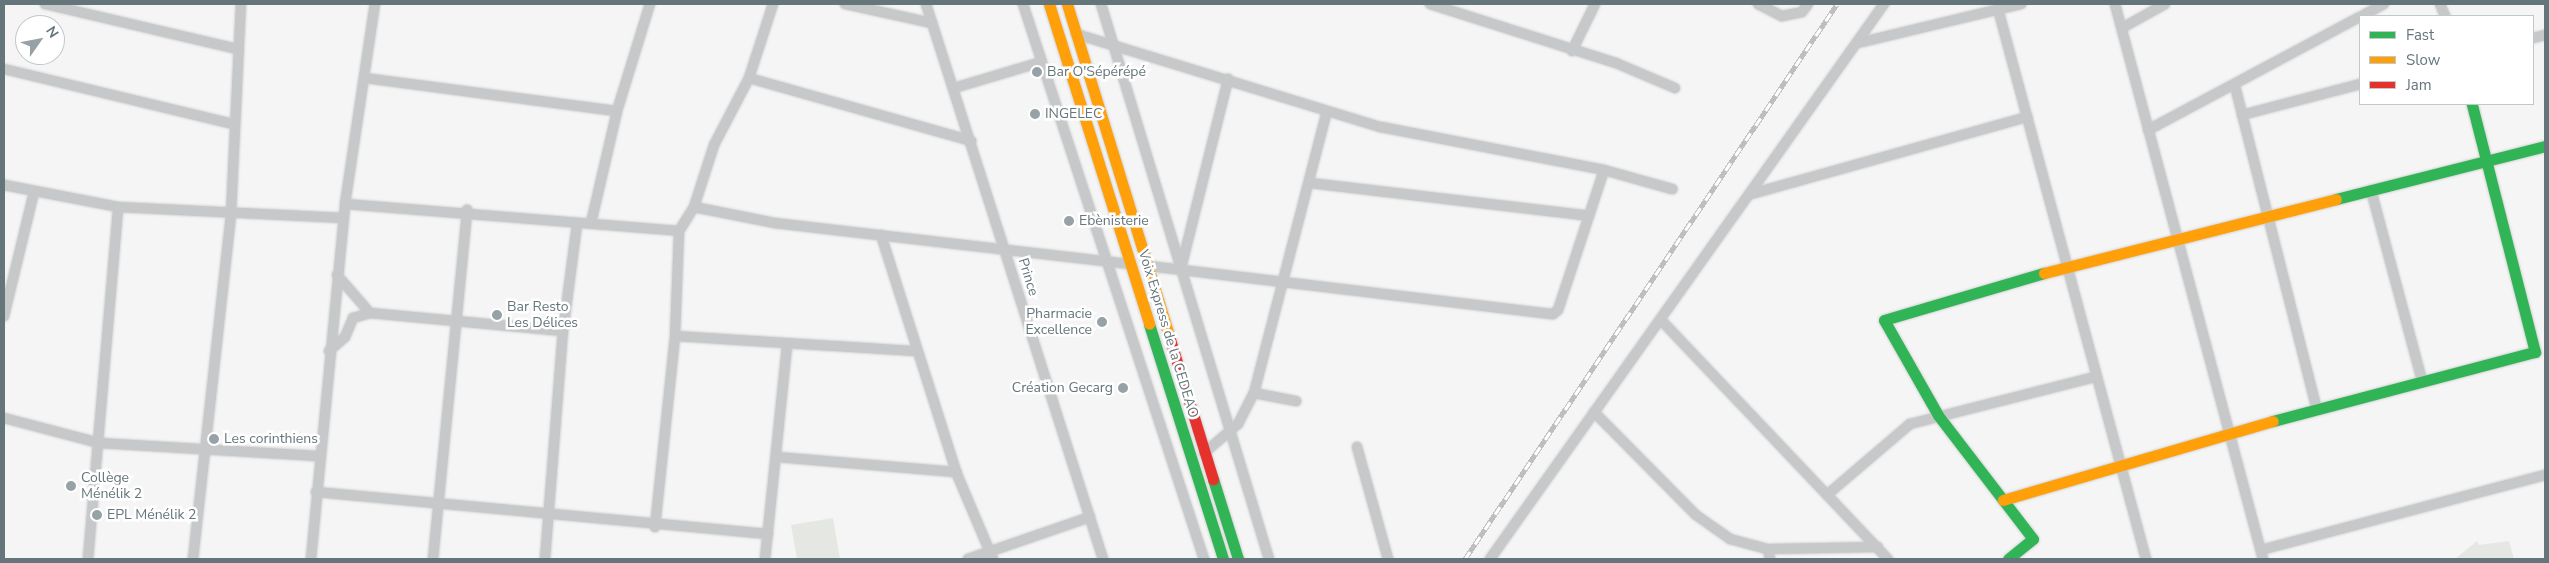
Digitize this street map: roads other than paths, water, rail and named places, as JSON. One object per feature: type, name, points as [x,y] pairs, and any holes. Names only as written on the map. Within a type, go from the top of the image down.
[{"type":"street","points":[[45,4],[237,49]]},
{"type":"street","points":[[193,559],[231,214],[233,124],[241,4]]},
{"type":"street","points":[[311,559],[318,456],[345,204],[375,4]]},
{"type":"street","points":[[592,223],[617,111],[647,4]]},
{"type":"street","points":[[655,527],[675,336],[679,231],[694,207],[714,145],[749,78],[773,4]]},
{"type":"street","points":[[845,4],[932,23]]},
{"type":"street","name":"Prince","points":[[926,4],[972,141],[1103,559]]},
{"type":"street","points":[[1023,4],[1203,559],[1222,557]]},
{"type":"street","name":"Voix Express de la CEDEAO","points":[[1049,4],[1222,557]]},
{"type":"street","points":[[1067,4],[1238,559]]},
{"type":"street","points":[[1101,4],[1269,559]]},
{"type":"street","points":[[1430,4],[1572,52],[1616,63],[1675,88]]},
{"type":"street","points":[[1572,52],[1595,4]]},
{"type":"street","points":[[1758,4],[1782,16],[1802,12],[1808,4]]},
{"type":"street","points":[[1490,559],[1751,194],[1884,4]]},
{"type":"street","points":[[1858,43],[2021,4]]},
{"type":"street","points":[[2115,4],[2227,435],[2262,555],[2346,524],[2545,475]]},
{"type":"street","points":[[2122,28],[2165,4]]},
{"type":"street","points":[[2365,15],[2384,4]]},
{"type":"street","points":[[1998,9],[2095,377],[2121,463],[2146,559]]},
{"type":"street","points":[[2148,130],[2235,86],[2359,18]]},
{"type":"street","points":[[1076,34],[1228,79],[1326,111],[1419,136],[1604,170],[1672,188]]},
{"type":"street","points":[[954,88],[1041,62]]},
{"type":"street","points":[[4,69],[233,124]]},
{"type":"street","points":[[365,78],[617,111]]},
{"type":"street","points":[[749,78],[972,141]]},
{"type":"street","points":[[1181,269],[1228,79]]},
{"type":"street","points":[[2242,115],[2359,84]]},
{"type":"street","points":[[2235,86],[2317,409]]},
{"type":"street","points":[[2003,500],[2121,463],[2535,352],[2489,160],[2472,105]]},
{"type":"street","points":[[1204,453],[1230,432],[1247,411],[1254,393],[1310,183],[1326,111]]},
{"type":"street","points":[[1751,194],[2026,117]]},
{"type":"street","points":[[2008,559],[2033,539],[1938,415],[1884,320],[2066,268],[2545,146]]},
{"type":"street","points":[[1149,266],[1553,314],[1558,310],[1604,170]]},
{"type":"street","points":[[1310,183],[1589,216]]},
{"type":"street","points":[[4,185],[118,207],[344,218]]},
{"type":"street","points":[[2371,190],[2422,381]]},
{"type":"street","points":[[4,316],[34,192]]},
{"type":"street","points":[[345,204],[467,210],[577,224],[592,223],[679,231]]},
{"type":"street","points":[[88,559],[118,207]]},
{"type":"street","points":[[694,207],[775,223],[1130,264]]},
{"type":"street","points":[[433,559],[458,323],[467,210]]},
{"type":"street","points":[[545,559],[563,331],[577,224]]},
{"type":"street","points":[[881,235],[916,351],[956,472],[991,556]]},
{"type":"street","points":[[337,276],[370,313]]},
{"type":"street","points":[[329,351],[345,337],[353,318],[370,313],[458,323],[563,331]]},
{"type":"street","points":[[1661,320],[1888,559]]},
{"type":"street","points":[[675,336],[787,346],[916,351]]},
{"type":"street","points":[[765,559],[787,346]]},
{"type":"street","points":[[1828,494],[1889,439],[1910,424],[1938,415],[2016,400],[2095,377]]},
{"type":"street","points":[[1254,393],[1296,401]]},
{"type":"street","points":[[1594,412],[1712,528],[1730,539],[1769,554],[1878,547]]},
{"type":"street","points":[[4,418],[99,443],[318,456]]},
{"type":"street","points":[[1357,447],[1388,559]]},
{"type":"street","points":[[776,457],[956,472]]},
{"type":"street","points":[[316,492],[655,527],[768,534]]},
{"type":"street","points":[[968,559],[991,556],[1090,517]]},
{"type":"railway","points":[[1465,559],[1837,4]]},
{"type":"place","name":"Bar O'Sépérépé","points":[[1037,72]]},
{"type":"place","name":"INGELEC","points":[[1035,114]]},
{"type":"place","name":"Ebènisterie","points":[[1069,221]]},
{"type":"place","name":"Bar Resto Les Délices","points":[[497,315]]},
{"type":"place","name":"Pharmacie Excellence","points":[[1102,322]]},
{"type":"place","name":"Création Gecarg","points":[[1123,388]]},
{"type":"place","name":"Les corinthiens","points":[[214,439]]},
{"type":"place","name":"Collège Ménélik 2","points":[[71,486]]},
{"type":"place","name":"EPL Ménélik 2","points":[[97,515]]}]
